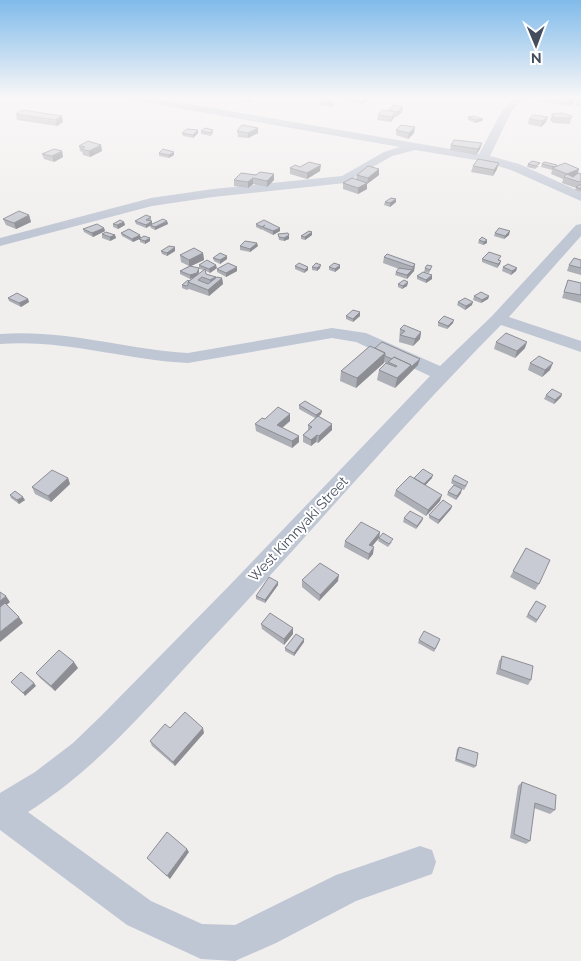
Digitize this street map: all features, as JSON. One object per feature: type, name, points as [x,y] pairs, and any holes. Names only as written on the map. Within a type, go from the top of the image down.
[{"type":"street","points":[[391,142],[483,158],[516,167],[581,197]]},
{"type":"street","points":[[483,158],[491,142]]},
{"type":"street","points":[[0,242],[151,202],[213,193],[345,179],[388,154],[415,146]]},
{"type":"street","name":"West Kimnyaki Street","points":[[0,811],[46,783],[83,753],[111,726],[236,596],[442,374],[498,319],[581,228]]},
{"type":"street","points":[[498,319],[581,347]]},
{"type":"street","points":[[0,338],[26,337],[94,344],[168,357],[188,358],[314,336],[347,334],[360,337],[442,374]]},
{"type":"street","points":[[0,811],[138,913],[201,941],[235,943],[264,931],[348,887],[420,862]]},
{"type":"building","points":[[86,142],[101,145],[89,151],[81,149],[85,147],[79,146]]},
{"type":"building","points":[[453,142],[482,143],[478,149],[451,145]]},
{"type":"building","points":[[54,149],[62,151],[52,156],[42,154]]},
{"type":"building","points":[[163,149],[174,152],[169,155],[159,153]]},
{"type":"building","points":[[478,159],[499,163],[494,170],[473,166]]},
{"type":"building","points":[[532,161],[540,163],[536,166],[528,164]]},
{"type":"building","points":[[309,162],[321,165],[307,173],[290,168],[295,165],[300,167]]},
{"type":"building","points":[[544,162],[557,165],[555,167],[542,164]]},
{"type":"building","points":[[565,163],[579,169],[567,174],[552,168]]},
{"type":"building","points":[[368,166],[379,169],[368,178],[357,175]]},
{"type":"building","points":[[260,172],[274,174],[267,181],[253,178],[248,182],[234,180],[241,173],[256,175]]},
{"type":"building","points":[[578,173],[581,174],[581,181],[564,177],[567,174],[573,177]]},
{"type":"building","points":[[352,178],[367,183],[358,188],[343,183]]},
{"type":"building","points":[[391,198],[396,199],[390,203],[385,202]]},
{"type":"building","points":[[19,211],[29,215],[14,223],[3,219]]},
{"type":"building","points":[[146,215],[151,217],[146,220],[152,221],[146,225],[135,221]]},
{"type":"building","points":[[163,219],[167,221],[155,227],[150,225]]},
{"type":"building","points":[[120,220],[124,222],[117,225],[113,224]]},
{"type":"building","points":[[264,220],[280,228],[273,231],[263,227],[265,225],[262,227],[256,224]]},
{"type":"building","points":[[97,224],[104,228],[92,233],[83,229]]},
{"type":"building","points":[[499,228],[510,231],[505,236],[495,233]]},
{"type":"building","points":[[129,229],[140,235],[132,239],[121,233]]},
{"type":"building","points":[[309,231],[312,232],[305,237],[301,236]]},
{"type":"building","points":[[106,232],[115,235],[110,237],[102,234]]},
{"type":"building","points":[[288,233],[289,235],[284,238],[279,237],[278,234]]},
{"type":"building","points":[[144,236],[150,238],[145,241],[139,239]]},
{"type":"building","points":[[482,237],[487,240],[484,242],[479,240]]},
{"type":"building","points":[[245,241],[257,243],[250,249],[240,246]]},
{"type":"building","points":[[169,246],[175,247],[167,253],[161,251]]},
{"type":"building","points":[[194,248],[203,253],[189,260],[180,255]]},
{"type":"building","points":[[489,252],[501,256],[498,260],[501,261],[498,264],[482,259]]},
{"type":"building","points":[[220,253],[227,256],[220,260],[213,258]]},
{"type":"building","points":[[387,254],[415,264],[413,267],[384,257]]},
{"type":"building","points":[[574,258],[581,260],[581,268],[569,265]]},
{"type":"building","points":[[207,260],[216,265],[209,269],[199,265]]},
{"type":"building","points":[[228,263],[237,267],[226,273],[217,269]]},
{"type":"building","points":[[299,263],[308,267],[305,270],[295,266]]},
{"type":"building","points":[[316,263],[321,265],[317,268],[312,267]]},
{"type":"building","points":[[334,263],[340,265],[335,269],[329,267]]},
{"type":"building","points":[[508,264],[517,268],[512,271],[503,267]]},
{"type":"building","points":[[427,265],[432,266],[430,270],[425,268]]},
{"type":"building","points":[[190,266],[199,268],[197,273],[190,275],[180,271]]},
{"type":"building","points":[[399,268],[412,270],[407,275],[396,272]]},
{"type":"building","points":[[205,269],[206,274],[216,277],[210,280],[202,277],[198,280],[208,284],[217,277],[222,278],[208,290],[188,282]]},
{"type":"building","points":[[423,272],[432,275],[426,280],[417,276]]},
{"type":"building","points":[[188,280],[187,286],[182,285]]},
{"type":"building","points":[[404,280],[408,282],[403,286],[398,284]]},
{"type":"building","points":[[568,280],[581,283],[581,295],[564,292]]},
{"type":"building","points":[[481,292],[489,296],[482,300],[474,296]]},
{"type":"building","points":[[17,293],[28,299],[19,303],[8,298]]},
{"type":"building","points":[[465,298],[473,302],[466,306],[458,302]]},
{"type":"building","points":[[353,310],[360,312],[353,319],[346,316]]},
{"type":"building","points":[[444,316],[454,320],[448,326],[438,322]]},
{"type":"building","points":[[404,325],[421,332],[415,339],[400,335],[405,331],[400,329]]},
{"type":"building","points":[[506,333],[527,342],[517,351],[496,342]]},
{"type":"building","points":[[382,342],[420,359],[411,367],[411,365],[394,357],[392,359],[385,356],[385,353],[375,348]]},
{"type":"building","points":[[370,346],[385,353],[357,378],[341,371]]},
{"type":"building","points":[[539,356],[553,363],[545,370],[530,363]]},
{"type":"building","points":[[394,357],[411,365],[397,378],[379,370],[386,363],[396,367],[388,362]]},
{"type":"building","points":[[552,389],[562,394],[555,400],[546,395]]},
{"type":"building","points":[[305,401],[322,411],[316,415],[299,405]]},
{"type":"building","points":[[278,407],[290,414],[277,425],[299,436],[292,441],[255,424],[262,418],[265,419]]},
{"type":"building","points":[[318,416],[332,424],[319,436],[317,435],[311,440],[303,435],[312,427],[308,425]]},
{"type":"building","points":[[423,469],[433,475],[424,484],[414,478]]},
{"type":"building","points":[[52,470],[68,478],[48,496],[32,487]]},
{"type":"building","points":[[455,475],[468,482],[465,486],[452,480]]},
{"type":"building","points":[[410,476],[442,495],[428,510],[396,490]]},
{"type":"building","points":[[454,485],[462,489],[457,496],[448,492]]},
{"type":"building","points":[[15,491],[23,497],[17,500],[10,495]]},
{"type":"building","points":[[443,500],[452,506],[439,520],[429,515]]},
{"type":"building","points":[[410,511],[423,518],[417,526],[404,518]]},
{"type":"building","points":[[361,522],[380,532],[369,545],[374,547],[369,554],[345,541]]},
{"type":"building","points":[[383,533],[393,539],[389,544],[379,538]]},
{"type":"building","points":[[526,548],[550,560],[539,584],[513,571]]},
{"type":"building","points":[[320,563],[339,575],[320,595],[302,580]]},
{"type":"building","points":[[269,577],[278,582],[265,600],[256,596]]},
{"type":"building","points":[[0,592],[6,596],[0,601]]},
{"type":"building","points":[[536,601],[546,606],[537,620],[528,614]]},
{"type":"building","points":[[5,603],[19,617],[0,632],[0,607]]},
{"type":"building","points":[[270,613],[293,628],[284,639],[261,624]]},
{"type":"building","points":[[424,631],[440,639],[435,649],[419,640]]},
{"type":"building","points":[[296,634],[304,639],[294,653],[285,648]]},
{"type":"building","points":[[59,650],[74,662],[51,686],[36,673]]},
{"type":"building","points":[[502,656],[533,666],[531,680],[500,669]]},
{"type":"building","points":[[21,672],[34,683],[23,693],[11,682]]},
{"type":"building","points":[[185,712],[203,728],[173,762],[150,741],[165,724],[170,728]]},
{"type":"building","points":[[459,747],[478,753],[476,766],[456,759]]},
{"type":"building","points":[[522,782],[556,795],[555,810],[535,803],[530,841],[514,834]]},
{"type":"building","points":[[167,832],[187,849],[167,876],[147,858]]}]
